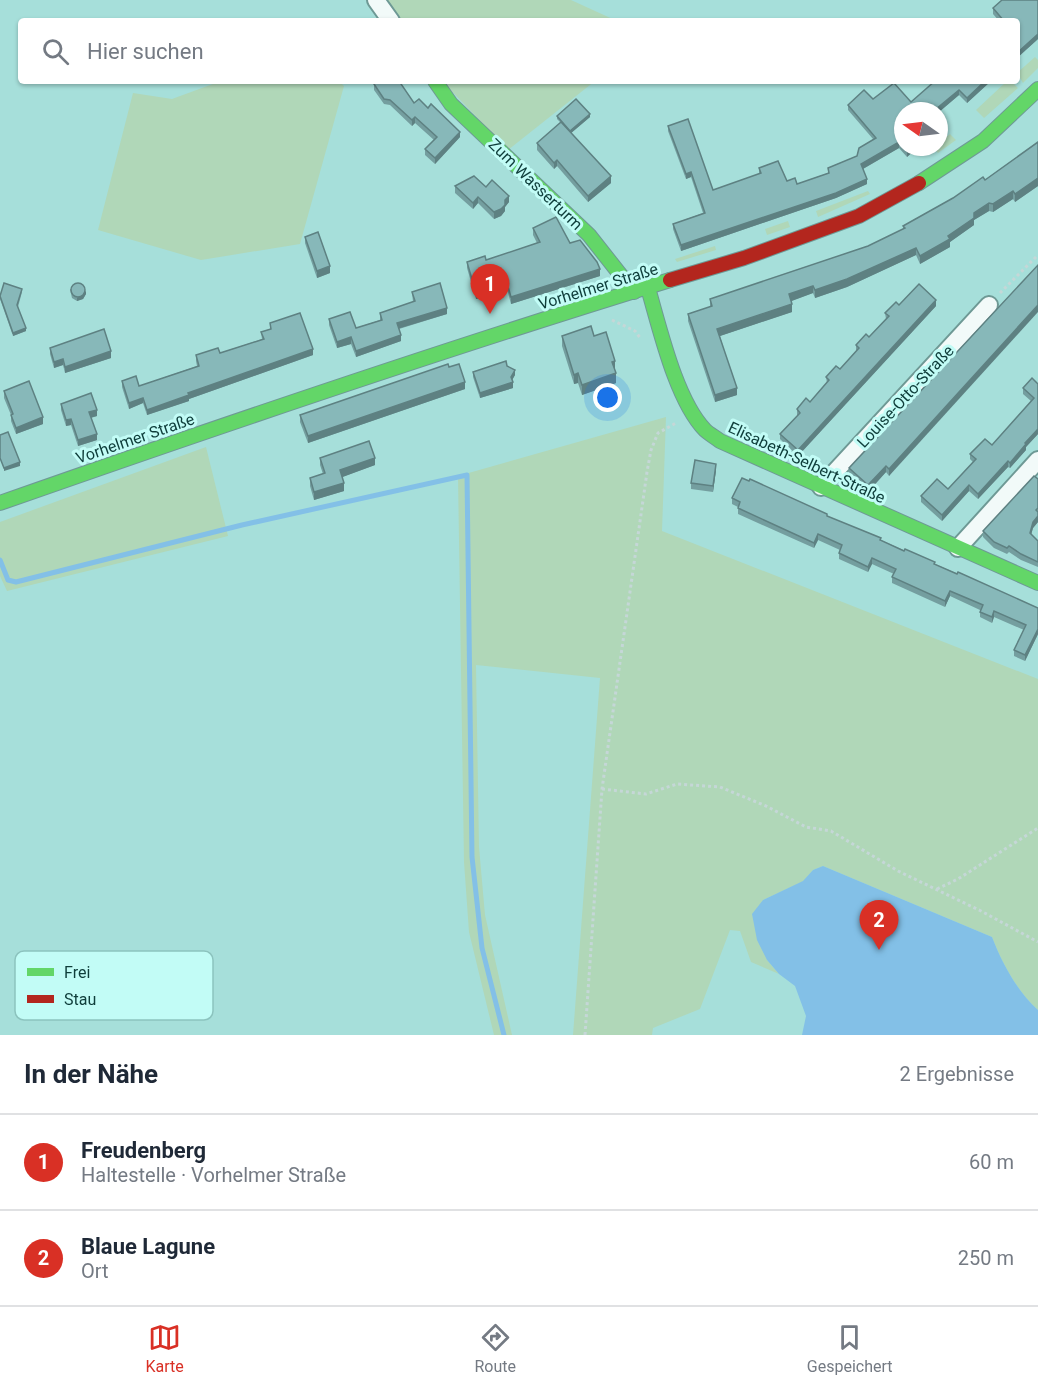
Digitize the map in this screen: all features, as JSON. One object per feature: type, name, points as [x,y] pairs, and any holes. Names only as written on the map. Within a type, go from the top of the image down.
[{"type":"street","points":[[376,0],[390,18]]},
{"type":"street","name":"Zum Wasserturm","points":[[437,84],[451,104],[589,235],[634,292]]},
{"type":"street","name":"Vorhelmer Straße","points":[[0,503],[296,400],[497,333],[744,258],[859,216],[919,183],[983,141],[1038,89]]},
{"type":"street","name":"Elisabeth-Selbert-Straße","points":[[648,288],[675,374],[693,413],[704,429],[720,441],[1038,583]]},
{"type":"street","name":"Louise-Otto-Straße","points":[[821,487],[989,305]]},
{"type":"street","points":[[958,548],[1038,460]]},
{"type":"path","points":[[989,305],[1038,255]]},
{"type":"path","points":[[591,305],[596,320],[615,320],[635,331],[646,347]]},
{"type":"path","points":[[585,1035],[602,789],[651,450],[658,433],[693,413]]},
{"type":"path","points":[[602,789],[646,794],[677,784],[720,787],[766,806],[806,827],[831,831],[898,871],[1038,942]]},
{"type":"path","points":[[937,889],[958,879],[1038,828]]},
{"type":"green space","points":[[386,0],[571,0],[610,18],[398,18]]},
{"type":"green space","points":[[1035,57],[1038,60],[1038,68],[1023,83],[1020,70]]},
{"type":"green space","points":[[213,84],[342,84],[344,86],[300,244],[201,260],[98,230],[133,93],[172,99]]},
{"type":"green space","points":[[445,84],[591,84],[508,150]]},
{"type":"green space","points":[[1004,84],[1014,84],[1018,88],[984,118],[976,110]]},
{"type":"green space","points":[[950,134],[956,140],[948,146]]},
{"type":"green space","points":[[868,191],[870,194],[818,217],[816,211]]},
{"type":"green space","points":[[788,221],[790,227],[767,235],[765,229]]},
{"type":"green space","points":[[715,246],[716,250],[677,262],[675,259]]},
{"type":"green space","points":[[666,417],[662,531],[1038,679],[1038,1010],[1011,976],[992,937],[823,866],[813,870],[804,881],[763,900],[767,960],[779,974],[751,962],[740,931],[730,930],[700,1009],[653,1028],[652,1035],[573,1035],[600,678],[476,665],[479,847],[485,915],[512,1035],[494,1035],[469,932],[464,862],[458,476]]},
{"type":"green space","points":[[206,447],[228,536],[7,591],[0,576],[0,522]]},
{"type":"water","points":[[823,866],[992,937],[1011,976],[1038,1010],[1038,1035],[802,1035],[806,1016],[795,986],[779,974],[767,960],[757,940],[752,914],[763,900],[803,881],[813,870]]},
{"type":"building","points":[[1002,0],[1038,0],[1038,34],[1020,50],[1020,18],[1001,18],[993,8]]},
{"type":"building","points":[[374,84],[401,84],[414,103],[419,99],[428,108],[431,104],[460,132],[435,158],[425,149],[437,137],[415,117],[412,120],[390,100],[384,99]]},
{"type":"building","points":[[895,84],[911,102],[894,102],[894,145],[861,164],[867,179],[836,193],[681,245],[673,224],[705,213],[691,172],[686,174],[668,126],[688,119],[713,190],[761,173],[759,168],[778,161],[787,181],[795,178],[797,184],[829,173],[828,168],[857,156],[859,148],[876,138],[848,105],[864,90],[873,99]]},
{"type":"building","points":[[932,84],[982,84],[967,98],[959,90],[944,102],[911,102]]},
{"type":"building","points":[[576,99],[590,114],[570,131],[557,116]]},
{"type":"building","points":[[561,122],[611,176],[588,196],[557,160],[554,163],[537,143]]},
{"type":"building","points":[[1038,142],[1038,178],[1015,194],[1013,191],[974,213],[974,218],[948,236],[950,239],[920,256],[916,248],[847,279],[815,290],[813,286],[789,294],[792,304],[717,329],[737,388],[715,395],[688,314],[712,306],[710,299],[868,246],[905,228],[903,226],[953,198],[983,177],[985,180]]},
{"type":"building","points":[[474,176],[486,187],[492,180],[509,196],[501,209],[494,212],[478,197],[473,203],[455,186]]},
{"type":"building","points":[[556,217],[570,243],[580,240],[600,269],[511,297],[507,283],[476,293],[467,262],[485,256],[486,260],[540,242],[533,228]]},
{"type":"building","points":[[318,232],[330,266],[317,271],[305,237]]},
{"type":"building","points":[[1038,265],[1038,305],[889,469],[886,466],[868,485],[849,468]]},
{"type":"building","points":[[4,283],[22,289],[17,305],[26,328],[13,333],[0,296]]},
{"type":"building","points":[[75,283],[81,283],[85,290],[81,297],[75,297],[71,293],[71,287]]},
{"type":"building","points":[[440,283],[447,308],[397,323],[401,335],[356,351],[351,337],[337,342],[329,319],[350,312],[356,328],[382,320],[380,313],[415,301],[412,292]]},
{"type":"building","points":[[919,284],[936,300],[798,450],[780,434],[800,413],[797,409],[806,398],[810,402],[829,380],[826,377],[836,366],[840,369],[859,348],[856,345],[866,334],[869,337],[889,316],[885,313],[896,302],[899,305]]},
{"type":"building","points":[[300,313],[313,349],[188,393],[189,395],[147,410],[143,398],[129,403],[122,381],[136,376],[139,386],[199,366],[196,355],[218,348],[220,353],[264,339],[261,332],[271,329],[270,323]]},
{"type":"building","points":[[591,326],[594,336],[606,332],[615,361],[612,362],[616,373],[582,385],[578,373],[574,375],[562,336]]},
{"type":"building","points":[[104,329],[111,351],[65,367],[63,359],[54,362],[50,348]]},
{"type":"building","points":[[506,361],[507,366],[515,370],[511,377],[513,382],[480,393],[473,372]]},
{"type":"building","points":[[448,364],[449,367],[459,364],[465,382],[308,436],[300,415]]},
{"type":"building","points":[[1032,378],[1038,384],[1038,429],[1010,463],[1008,461],[978,494],[969,485],[942,515],[921,496],[937,479],[948,489],[976,459],[970,454],[985,439],[992,445],[1034,398],[1023,388]]},
{"type":"building","points":[[29,381],[43,417],[16,428],[4,391]]},
{"type":"building","points":[[91,393],[97,410],[89,412],[97,434],[78,440],[71,419],[66,420],[61,404]]},
{"type":"building","points":[[8,432],[20,462],[4,468],[0,458],[0,435]]},
{"type":"building","points":[[369,441],[375,458],[340,470],[344,483],[314,492],[310,478],[325,473],[320,458]]},
{"type":"building","points":[[695,460],[716,464],[713,486],[691,483]]},
{"type":"building","points":[[1034,476],[1038,479],[1038,508],[1036,510],[1038,516],[1033,522],[1030,533],[1038,541],[1038,562],[1009,546],[1007,548],[994,542],[983,531]]},
{"type":"building","points":[[742,478],[749,481],[750,479],[827,514],[827,516],[881,538],[880,540],[904,551],[905,549],[935,562],[934,564],[957,574],[958,572],[1038,608],[1038,629],[1025,655],[1014,650],[1026,625],[994,611],[992,617],[980,612],[983,605],[950,591],[945,601],[892,577],[896,569],[872,558],[868,567],[839,553],[842,545],[818,534],[814,543],[738,508],[740,502],[732,498]]},
{"type":"waterway","points":[[0,560],[8,580],[16,582],[242,525],[467,475],[472,857],[482,948],[504,1035]]},
{"type":"traffic: fast","points":[[437,84],[451,104],[589,235],[634,292]]},
{"type":"traffic: fast","points":[[919,183],[983,141],[1038,89]]},
{"type":"traffic: fast","points":[[0,503],[334,388],[670,280]]},
{"type":"traffic: fast","points":[[648,288],[677,383],[695,417],[708,433],[720,441],[1038,583]]},
{"type":"traffic: jam","points":[[670,280],[744,258],[859,216],[919,183]]},
{"type":"place","name":"Freudenberg","points":[[490,314]]},
{"type":"place","name":"Blaue Lagune","points":[[879,950]]}]
